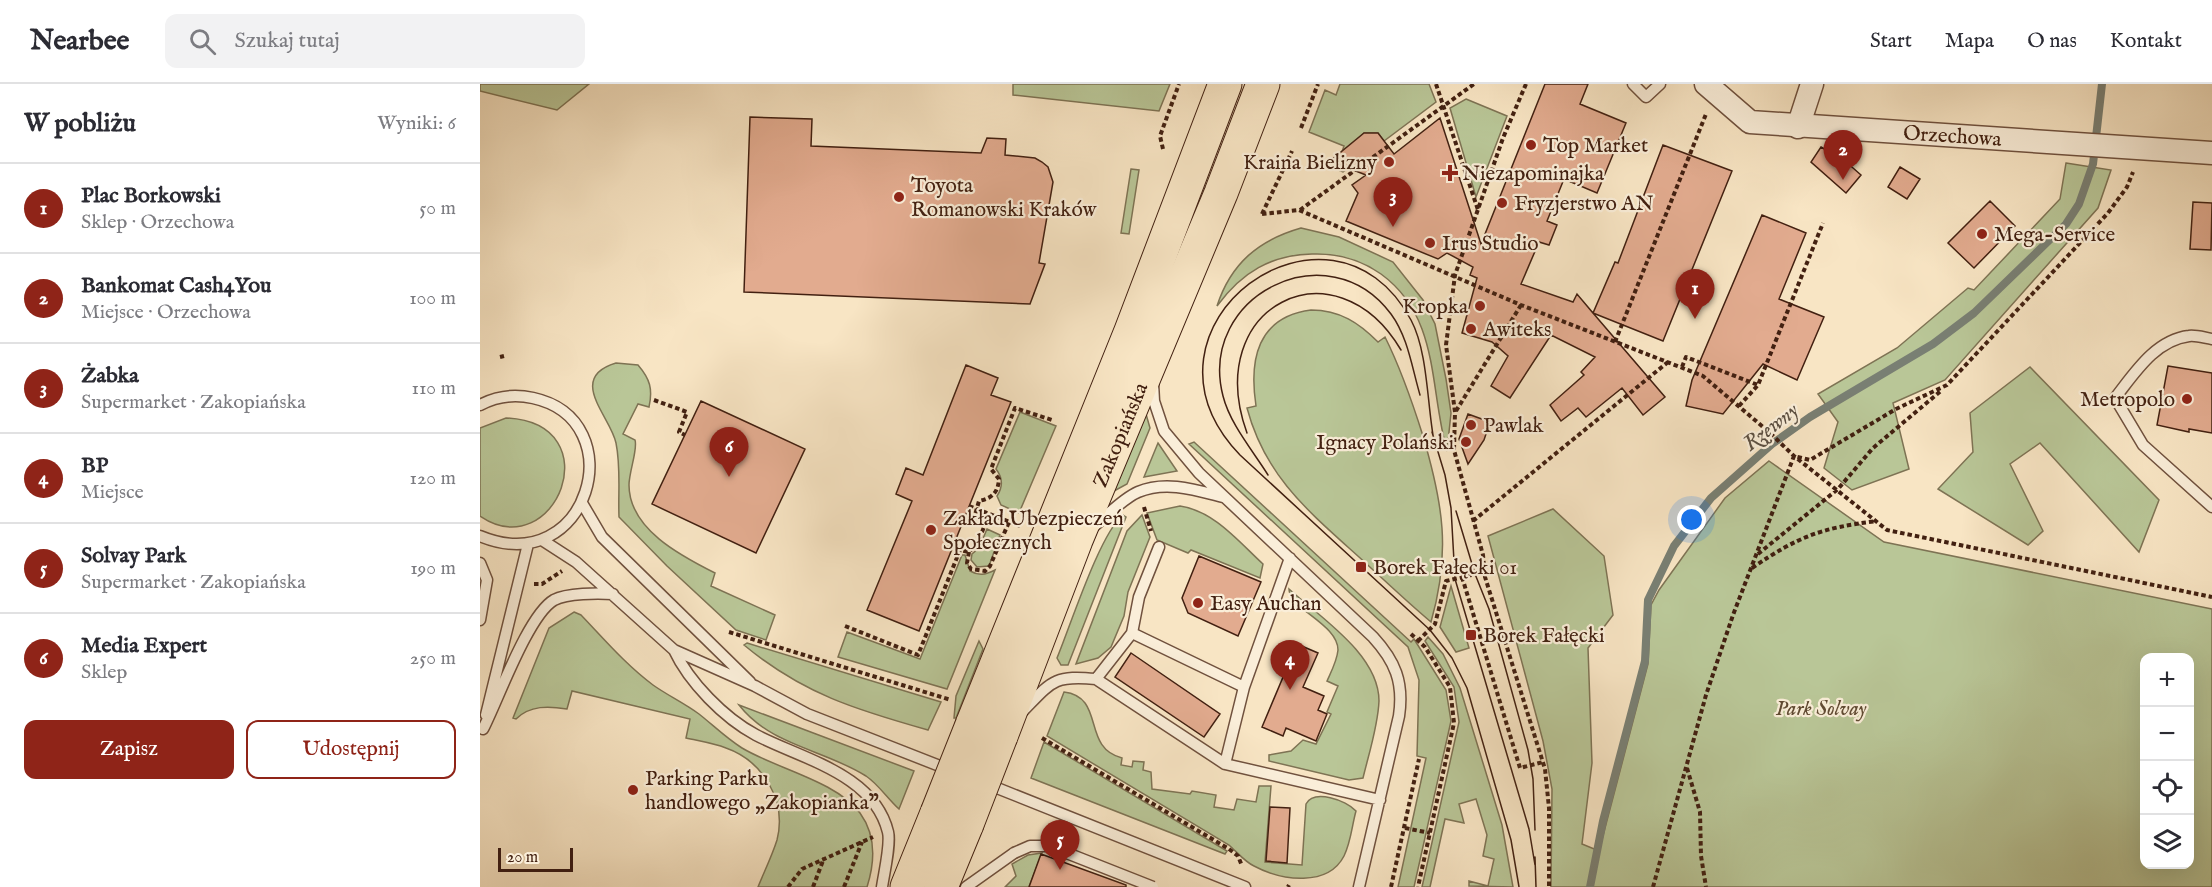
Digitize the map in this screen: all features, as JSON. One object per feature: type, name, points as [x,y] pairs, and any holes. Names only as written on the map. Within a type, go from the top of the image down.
[{"type":"main road","name":"Zakopiańska","points":[[907,887],[952,818],[1225,84]]},
{"type":"main road","name":"Zakopiańska","points":[[986,730],[1076,540],[1221,193],[1263,84]]},
{"type":"main road","name":"Zakopiańska","points":[[941,887],[952,818]]},
{"type":"street","points":[[1798,128],[1812,84]]},
{"type":"street","name":"Orzechowa","points":[[1711,88],[1750,122],[1798,128],[2212,153]]},
{"type":"lane","points":[[1633,84],[1646,97],[1660,84]]},
{"type":"lane","points":[[2212,339],[2190,335],[2171,341],[2142,364],[2115,398],[2143,445],[2212,507]]},
{"type":"lane","points":[[1150,359],[1154,401],[1164,430],[1223,497],[1372,637],[1396,669],[1401,702],[1359,887]]},
{"type":"lane","points":[[480,405],[505,396],[523,396],[540,400],[568,417],[578,429],[589,458],[590,473],[582,503],[565,525],[542,540],[510,545],[480,536]]},
{"type":"lane","points":[[1076,540],[1138,492],[1165,486],[1181,487],[1223,497]]},
{"type":"lane","points":[[582,503],[602,537],[755,686]]},
{"type":"lane","points":[[542,540],[576,562],[674,650],[755,686],[807,714],[1245,887]]},
{"type":"lane","points":[[481,732],[528,544]]},
{"type":"lane","points":[[1096,680],[1132,633],[1139,597],[1159,547]]},
{"type":"lane","points":[[1225,764],[1244,687],[1290,558]]},
{"type":"lane","points":[[480,563],[487,580],[480,620]]},
{"type":"lane","points":[[481,732],[534,618],[554,600],[594,593],[613,594]]},
{"type":"lane","points":[[1132,633],[1244,687]]},
{"type":"lane","points":[[674,650],[683,669],[711,701],[753,734],[851,778],[873,802],[889,833],[882,887]]},
{"type":"lane","points":[[986,730],[1036,698],[1058,680],[1067,677],[1096,680],[1225,764],[1380,800]]},
{"type":"lane","points":[[966,887],[1014,853],[1030,846],[1049,846],[1153,887]]},
{"type":"path","points":[[1163,149],[1160,136],[1179,84]]},
{"type":"path","points":[[1301,128],[1317,84]]},
{"type":"path","points":[[1436,84],[1479,211]]},
{"type":"path","points":[[1299,210],[1474,84]]},
{"type":"path","points":[[1526,84],[1503,138],[1455,275],[1446,345],[1455,412],[1454,450],[1483,555],[1484,572],[1543,762],[1549,808],[1549,887]]},
{"type":"path","points":[[1614,342],[1702,122],[1711,88]]},
{"type":"path","points":[[1757,554],[1838,489],[1873,448],[1947,385],[2108,213],[2127,187],[2143,149]]},
{"type":"path","points":[[1292,151],[1262,214],[1299,210],[1521,305],[1703,376],[1770,432],[1794,456],[1887,530],[2212,597]]},
{"type":"path","points":[[1738,406],[1758,385],[1823,223]]},
{"type":"path","points":[[1455,412],[1521,305]]},
{"type":"path","points":[[1682,368],[1686,357],[1758,385]]},
{"type":"path","points":[[1473,521],[1668,362]]},
{"type":"path","points":[[1794,456],[1810,460],[1896,409],[1947,385]]},
{"type":"path","points":[[654,400],[687,412],[679,432],[685,435]]},
{"type":"path","points":[[1009,522],[990,566],[985,571],[971,569],[967,563],[969,552],[976,544],[984,527],[975,515],[976,509],[979,501],[989,499],[998,490],[999,479],[991,469],[1016,408],[1052,420]]},
{"type":"path","points":[[1653,887],[1706,695],[1794,456]]},
{"type":"path","points":[[1141,501],[1159,547]]},
{"type":"path","points":[[969,506],[1020,526]]},
{"type":"path","points":[[1752,568],[1789,543],[1833,527],[1877,521]]},
{"type":"path","points":[[845,626],[918,655],[960,550],[969,552]]},
{"type":"path","points":[[542,584],[566,568]]},
{"type":"path","points":[[1419,641],[1435,624],[1446,581],[1484,572]]},
{"type":"path","points":[[1462,577],[1521,768],[1543,762]]},
{"type":"path","points":[[729,632],[951,700]]},
{"type":"path","points":[[1411,634],[1419,641],[1450,687],[1454,723],[1418,887]]},
{"type":"path","points":[[1042,738],[1229,849],[1238,856],[1242,867]]},
{"type":"path","points":[[1391,887],[1419,759]]},
{"type":"path","points":[[1687,767],[1700,812],[1701,856],[1706,887]]},
{"type":"path","points":[[1405,828],[1430,833]]},
{"type":"path","points":[[788,887],[802,869],[824,857],[876,836]]},
{"type":"path","points":[[844,887],[862,842]]},
{"type":"path","points":[[813,887],[824,857]]},
{"type":"green space","points":[[480,84],[589,84],[557,110],[480,91]]},
{"type":"green space","points":[[1013,84],[1170,84],[1159,111],[1013,95]]},
{"type":"green space","points":[[1340,84],[1429,84],[1436,102],[1384,141],[1378,133],[1364,133],[1361,136],[1372,151],[1343,172],[1336,169],[1344,146],[1309,132],[1325,90],[1336,95]]},
{"type":"green space","points":[[1466,99],[1507,116],[1476,197],[1450,108]]},
{"type":"green space","points":[[2066,163],[2111,170],[2098,208],[1945,380],[1893,403],[1909,469],[1852,490],[1824,468],[1838,422],[1818,394],[1897,348],[1968,288],[1974,290],[2060,199]]},
{"type":"green space","points":[[1131,169],[1139,170],[1129,234],[1121,233]]},
{"type":"green space","points":[[1301,228],[1339,237],[1393,262],[1423,300],[1435,324],[1446,379],[1451,413],[1447,451],[1423,332],[1414,311],[1400,291],[1381,274],[1348,258],[1331,255],[1297,255],[1271,262],[1247,275],[1217,306],[1230,277],[1248,255],[1272,239]]},
{"type":"green space","points":[[1311,310],[1340,315],[1364,329],[1378,342],[1385,337],[1406,385],[1430,461],[1440,506],[1443,550],[1437,597],[1431,622],[1306,508],[1277,473],[1255,432],[1247,408],[1256,406],[1254,373],[1261,343],[1268,331],[1279,321],[1293,314]]},
{"type":"green space","points":[[616,363],[638,365],[648,380],[651,395],[649,407],[638,404],[623,434],[635,440],[636,444],[629,485],[631,501],[638,515],[659,539],[715,573],[711,586],[775,615],[766,640],[736,630],[667,566],[619,517],[618,452],[613,433],[595,399],[593,388],[594,378],[601,370]]},
{"type":"green space","points":[[2030,367],[2159,500],[2139,552],[2040,443],[2010,464],[2043,531],[2028,545],[1938,489],[1973,452],[1970,413]]},
{"type":"green space","points":[[1020,412],[1056,426],[1019,513],[1001,505],[997,496],[1001,479],[996,469]]},
{"type":"green space","points":[[1146,414],[1150,428],[1127,484],[1114,491]]},
{"type":"green space","points":[[506,418],[539,426],[558,443],[565,465],[561,488],[549,509],[531,523],[507,527],[480,516],[480,428]]},
{"type":"green space","points":[[1194,442],[1411,642],[1414,639],[1446,690],[1451,721],[1414,887],[1398,887],[1426,758],[1417,756],[1419,680],[1408,647],[1189,444]]},
{"type":"green space","points":[[1158,443],[1177,471],[1144,477]]},
{"type":"green space","name":"Park Solvay","points":[[1769,461],[1884,542],[2212,609],[2212,887],[1551,887],[1552,789],[1543,741],[1488,536],[1553,509],[1604,556],[1613,615],[1588,648],[1592,763],[1582,844],[1599,851],[1648,664],[1651,605],[1659,590],[1725,498]]},
{"type":"green space","points":[[1180,506],[1215,520],[1235,537],[1263,564],[1260,578],[1191,550],[1188,553],[1157,540],[1147,513]]},
{"type":"green space","points":[[1123,515],[1126,517],[1068,665],[1061,665],[1057,658],[1095,560],[1114,525]]},
{"type":"green space","points":[[1142,515],[1150,537],[1128,592],[1124,616],[1111,647],[1098,658],[1076,664],[1127,531]]},
{"type":"green space","points":[[987,529],[1000,535],[989,566],[977,567],[971,560],[972,554],[979,548]]},
{"type":"green space","points":[[962,555],[965,555],[970,571],[973,573],[982,574],[995,570],[947,689],[838,657],[847,632],[920,659]]},
{"type":"green space","points":[[1451,586],[1469,648],[1456,652],[1440,627]]},
{"type":"green space","points":[[1289,589],[1332,625],[1359,653],[1376,684],[1379,701],[1377,720],[1363,778],[1349,780],[1269,761],[1269,755],[1291,751],[1303,740],[1316,744],[1331,714],[1327,712],[1338,686],[1327,681],[1338,650],[1336,641],[1330,632],[1297,603]]},
{"type":"green space","points":[[574,612],[581,615],[643,677],[699,714],[736,744],[756,756],[821,784],[849,802],[865,821],[871,839],[873,858],[867,887],[758,887],[777,840],[779,825],[775,797],[761,773],[739,754],[726,748],[686,738],[690,719],[572,691],[567,709],[553,707],[534,709],[521,714],[516,719],[513,718],[549,628]]},
{"type":"green space","points":[[1428,637],[1443,654],[1460,688],[1502,825],[1513,887],[1469,886],[1469,881],[1488,886],[1494,859],[1483,856],[1487,835],[1476,799],[1459,804],[1464,823],[1445,819],[1430,887],[1422,887],[1459,722],[1454,687],[1425,641]]},
{"type":"green space","points":[[979,641],[983,649],[956,718],[954,718],[956,696]]},
{"type":"green space","points":[[747,643],[941,702],[928,730],[878,715],[809,688],[766,662],[744,645]]},
{"type":"green space","points":[[1064,692],[1077,696],[1085,703],[1102,744],[1109,752],[1122,758],[1121,765],[1132,767],[1133,761],[1144,762],[1143,770],[1151,772],[1152,789],[1216,795],[1214,807],[1234,810],[1237,799],[1256,802],[1259,786],[1271,786],[1265,862],[1302,865],[1306,804],[1316,797],[1330,798],[1345,803],[1356,811],[1344,856],[1337,866],[1316,877],[1291,878],[1265,871],[1251,864],[1229,845],[1047,736]]},
{"type":"green space","points":[[739,705],[914,771],[899,809],[866,776],[766,730]]},
{"type":"green space","points":[[1044,742],[1227,851],[1225,854],[1031,778]]},
{"type":"green space","points":[[1042,853],[1029,887],[1005,887],[1016,876],[1012,864],[1028,855]]},
{"type":"building","points":[[1545,84],[1588,84],[1580,104],[1626,123],[1597,193],[1564,179],[1547,221],[1557,225],[1549,245],[1539,242],[1521,284],[1573,302],[1577,294],[1665,397],[1643,415],[1622,388],[1586,417],[1578,408],[1561,421],[1550,405],[1584,375],[1581,372],[1595,357],[1551,335],[1510,398],[1491,386],[1508,356],[1492,342],[1462,333],[1477,278],[1470,275],[1473,267],[1447,253],[1438,259],[1346,221],[1358,193],[1352,185],[1366,175],[1330,161],[1364,133],[1378,133],[1394,154],[1440,118],[1481,244]]},
{"type":"building","name":"Toyota Romanowski Kraków","points":[[750,117],[812,119],[811,146],[981,153],[987,138],[1006,139],[1005,155],[1035,158],[1042,162],[1048,167],[1053,182],[1039,263],[1045,264],[1030,304],[744,292]]},
{"type":"building","points":[[1663,145],[1732,171],[1663,341],[1593,313],[1615,262],[1618,263]]},
{"type":"building","points":[[1821,147],[1844,160],[1861,175],[1846,193],[1811,162]]},
{"type":"building","points":[[1900,167],[1920,179],[1907,199],[1888,187]]},
{"type":"building","name":"Mega-Service","points":[[1990,201],[2015,226],[1974,268],[1948,243]]},
{"type":"building","points":[[2193,202],[2212,203],[2211,250],[2190,249]]},
{"type":"building","points":[[1762,215],[1806,233],[1779,299],[1824,317],[1797,380],[1763,364],[1723,414],[1686,406],[1692,380]]},
{"type":"building","points":[[966,365],[998,378],[991,395],[1011,402],[919,631],[867,610],[912,501],[896,494],[906,468],[923,475]]},
{"type":"building","name":"Metropolo","points":[[2168,366],[2212,373],[2212,433],[2189,429],[2189,432],[2157,425]]},
{"type":"building","points":[[701,401],[805,449],[756,553],[652,504]]},
{"type":"building","points":[[1468,414],[1490,422],[1484,440],[1468,464],[1459,439]]},
{"type":"building","points":[[1199,556],[1261,582],[1238,636],[1188,613],[1182,598]]},
{"type":"building","points":[[1297,644],[1318,653],[1303,687],[1324,696],[1318,710],[1327,714],[1316,741],[1286,728],[1283,736],[1262,727]]},
{"type":"building","points":[[1131,653],[1220,714],[1204,737],[1115,677]]},
{"type":"building","points":[[1270,807],[1290,808],[1287,863],[1266,861]]},
{"type":"building","points":[[1041,854],[1126,885],[1126,887],[1029,887]]},
{"type":"waterway","name":"Rzewny","points":[[1590,887],[1603,821],[1645,661],[1648,600],[1674,546],[1711,498],[1772,444],[1810,417],[1933,344],[1974,313],[2066,224],[2079,204],[2093,164],[2102,84]]},
{"type":"tram line","points":[[1434,441],[1424,363],[1417,333],[1411,320],[1376,278],[1333,261],[1289,264],[1249,284],[1219,317],[1204,359],[1209,406],[1240,455],[1430,630],[1452,658],[1467,688],[1511,840],[1519,887]]},
{"type":"tram line","points":[[1268,475],[1236,427],[1226,406],[1220,360],[1230,329],[1248,304],[1274,286],[1304,276],[1335,277],[1365,289],[1397,323],[1406,343],[1420,395]]},
{"type":"tram line","points":[[1247,433],[1238,388],[1242,351],[1258,322],[1282,302],[1311,294],[1343,298],[1374,316],[1401,350]]},
{"type":"tram line","points":[[1432,432],[1445,475],[1451,508],[1455,579],[1529,829],[1535,865]]},
{"type":"tram line","points":[[1456,511],[1475,574],[1489,609],[1528,750],[1533,779],[1535,830]]},
{"type":"tram line","points":[[1535,857],[1536,887]]},
{"type":"place","name":"Top Market","points":[[1531,145]]},
{"type":"place","name":"Kraina Bielizny","points":[[1389,162]]},
{"type":"place","name":"Niezapominajka","points":[[1450,173]]},
{"type":"place","name":"Bankomat Cash4You","points":[[1843,180]]},
{"type":"place","name":"Toyota Romanowski Kraków","points":[[899,197]]},
{"type":"place","name":"Fryzjerstwo AN","points":[[1502,203]]},
{"type":"place","name":"Żabka","points":[[1393,227]]},
{"type":"place","name":"Mega-Service","points":[[1982,234]]},
{"type":"place","name":"Irus Studio","points":[[1430,243]]},
{"type":"place","name":"Kropka","points":[[1480,306]]},
{"type":"place","name":"Plac Borkowski","points":[[1695,319]]},
{"type":"place","name":"Awiteks","points":[[1471,329]]},
{"type":"place","name":"Metropolo","points":[[2187,399]]},
{"type":"place","name":"Pawlak","points":[[1471,425]]},
{"type":"place","name":"Ignacy Polański","points":[[1466,442]]},
{"type":"place","name":"Media Expert","points":[[729,477]]},
{"type":"place","name":"Zakład Ubezpieczeń Społecznych","points":[[931,530]]},
{"type":"place","name":"Borek Fałęcki 01","points":[[1361,567]]},
{"type":"place","name":"Easy Auchan","points":[[1198,603]]},
{"type":"place","name":"Borek Fałęcki","points":[[1471,635]]},
{"type":"place","name":"BP","points":[[1290,690]]},
{"type":"place","name":"Parking Parku handlowego „Zakopianka”","points":[[633,790]]},
{"type":"place","name":"Solvay Park","points":[[1060,870]]}]
